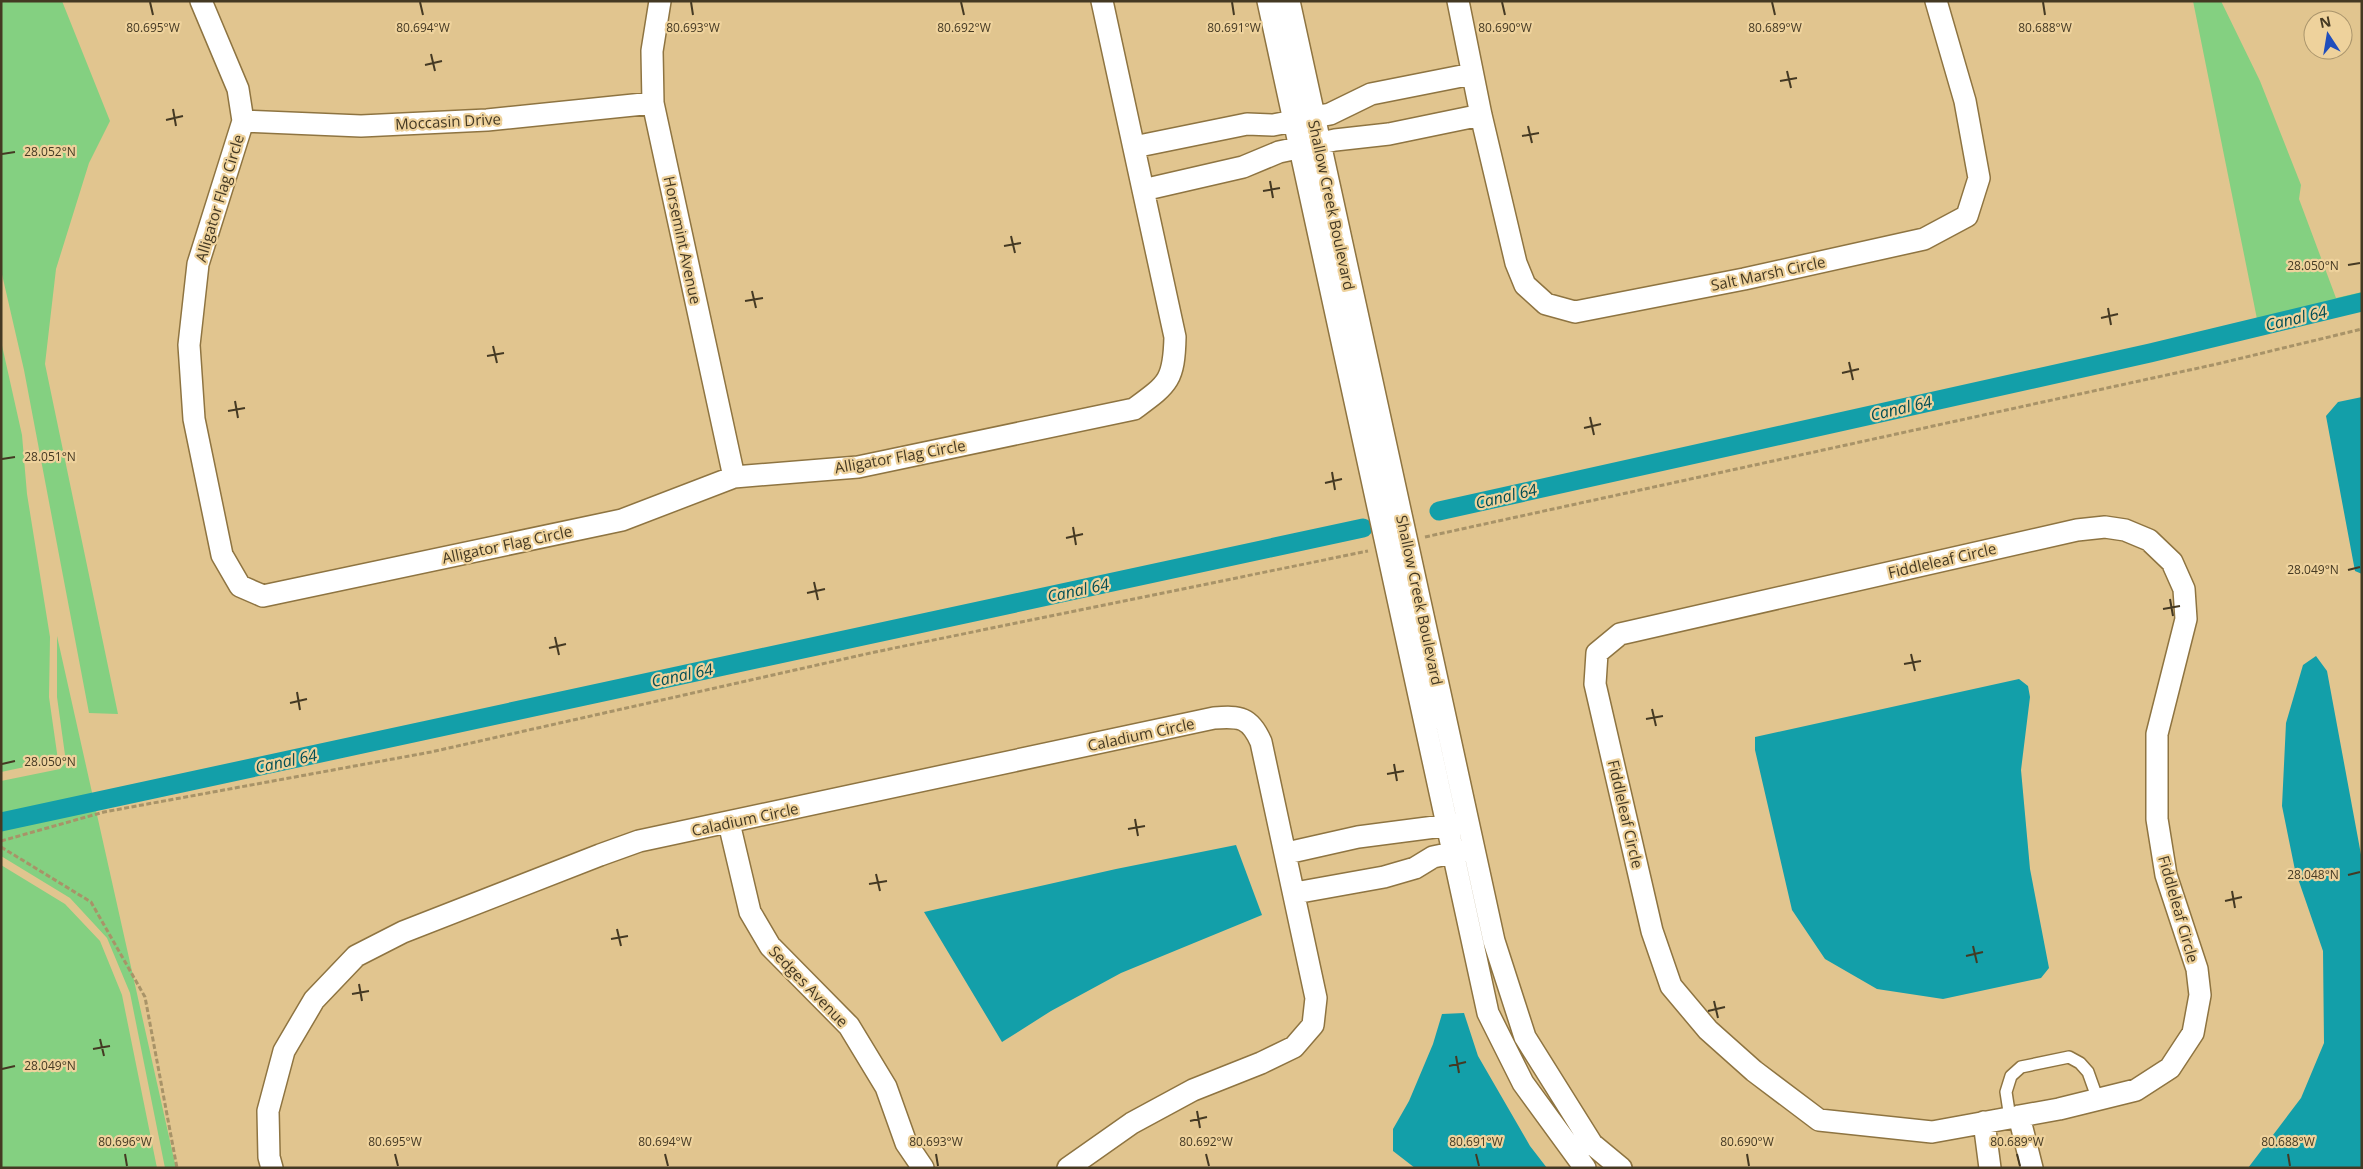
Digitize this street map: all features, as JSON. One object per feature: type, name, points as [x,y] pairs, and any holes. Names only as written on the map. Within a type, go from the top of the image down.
[{"type":"street","name":"Alligator Flag Circle","points":[[201,1],[238,89],[243,121],[198,264],[189,345],[194,419],[222,556],[240,586],[264,596],[622,520],[734,477],[858,467],[1134,409],[1164,387],[1174,363],[1175,337],[1102,1]]},
{"type":"street","name":"Horsemint Avenue","points":[[660,1],[652,52],[653,103],[734,477]]},
{"type":"street","name":"Shallow Creek Boulevard","points":[[1268,1],[1304,119],[1310,145],[1396,544],[1446,826],[1488,1013],[1523,1083],[1585,1168]]},
{"type":"street","name":"Shallow Creek Boulevard","points":[[1289,1],[1304,119]]},
{"type":"street","name":"Salt Marsh Circle","points":[[1458,1],[1481,115],[1516,263],[1525,285],[1546,304],[1575,312],[1744,279],[1924,239],[1967,216],[1980,178],[1965,102],[1936,1]]},
{"type":"street","points":[[1134,147],[1247,124],[1273,125],[1330,114],[1371,94],[1472,74]]},
{"type":"street","name":"Moccasin Drive","points":[[243,121],[371,126],[487,120],[653,103]]},
{"type":"street","points":[[1143,190],[1243,167],[1279,152],[1310,145],[1389,134],[1481,115]]},
{"type":"street","name":"Fiddleleaf Circle","points":[[2105,527],[2125,530],[2148,540],[2172,562],[2184,589],[2186,619],[2157,734],[2157,819],[2166,875],[2197,969],[2200,996],[2193,1034],[2170,1068],[2136,1090],[2015,1117],[1932,1132],[1818,1120],[1754,1071],[1708,1030],[1671,986],[1652,931],[1595,684],[1597,653],[1620,634],[2077,530],[2105,527]]},
{"type":"street","name":"Shallow Creek Boulevard","points":[[1396,544],[1468,822],[1494,941],[1524,1037],[1592,1144],[1621,1168]]},
{"type":"street","name":"Caladium Circle","points":[[272,1168],[269,1157],[268,1111],[284,1051],[314,1000],[356,956],[403,932],[600,854],[639,841],[1214,718],[1237,716],[1254,727],[1261,742],[1295,893],[1316,998],[1313,1025],[1294,1046],[1261,1063],[1193,1090],[1150,1113],[1132,1123],[1068,1168]]},
{"type":"street","points":[[1286,853],[1358,837],[1468,822]]},
{"type":"street","name":"Sedges Avenue","points":[[728,823],[750,912],[770,946],[849,1026],[886,1086],[906,1143],[923,1168]]},
{"type":"street","points":[[1295,893],[1384,877],[1415,868],[1433,857],[1474,848]]},
{"type":"street","points":[[2015,1117],[2032,1168]]},
{"type":"street","points":[[1984,1122],[1990,1168]]},
{"type":"lane","points":[[2015,1117],[2006,1092],[2011,1076],[2021,1067],[2069,1058],[2080,1063],[2088,1072],[2098,1100]]},
{"type":"path","points":[[1,842],[104,812],[431,752],[875,652],[1396,544],[2198,368],[2362,329]]},
{"type":"path","points":[[1,847],[91,902],[145,997],[177,1168]]},
{"type":"green space","points":[[1,1],[62,1],[110,121],[89,163],[56,269],[45,364],[118,714],[89,713],[24,370],[1,270]]},
{"type":"green space","points":[[2193,1],[2221,1],[2260,81],[2301,185],[2299,199],[2336,298],[2362,292],[2362,311],[2318,319],[2306,309],[2257,319]]},
{"type":"green space","points":[[1,341],[22,435],[27,494],[50,637],[49,697],[58,760],[1,772]]},
{"type":"green space","points":[[57,636],[176,1168],[165,1168],[130,993],[107,938],[70,898],[1,856],[1,781],[60,769],[66,762],[57,697]]},
{"type":"green space","points":[[1,865],[65,904],[100,941],[122,995],[157,1168],[1,1168]]},
{"type":"water","points":[[2362,397],[2362,574],[2355,571],[2326,416],[2338,402]]},
{"type":"water","points":[[2316,656],[2327,671],[2362,860],[2362,1168],[2248,1168],[2301,1098],[2324,1043],[2323,951],[2295,870],[2282,806],[2286,723],[2303,665]]},
{"type":"water","points":[[2019,679],[2028,686],[2030,697],[2021,770],[2030,869],[2049,968],[2041,978],[1943,999],[1877,989],[1825,959],[1792,910],[1755,750],[1755,737]]},
{"type":"water","points":[[1236,845],[1262,915],[1121,973],[1051,1011],[1002,1042],[924,912],[1116,869]]},
{"type":"water","points":[[1464,1013],[1478,1056],[1530,1146],[1547,1168],[1415,1168],[1393,1151],[1393,1129],[1409,1101],[1433,1044],[1442,1014]]},
{"type":"waterway","name":"Canal 64","points":[[1439,511],[2150,353],[2362,302]]},
{"type":"waterway","name":"Canal 64","points":[[1,822],[1363,528]]}]
